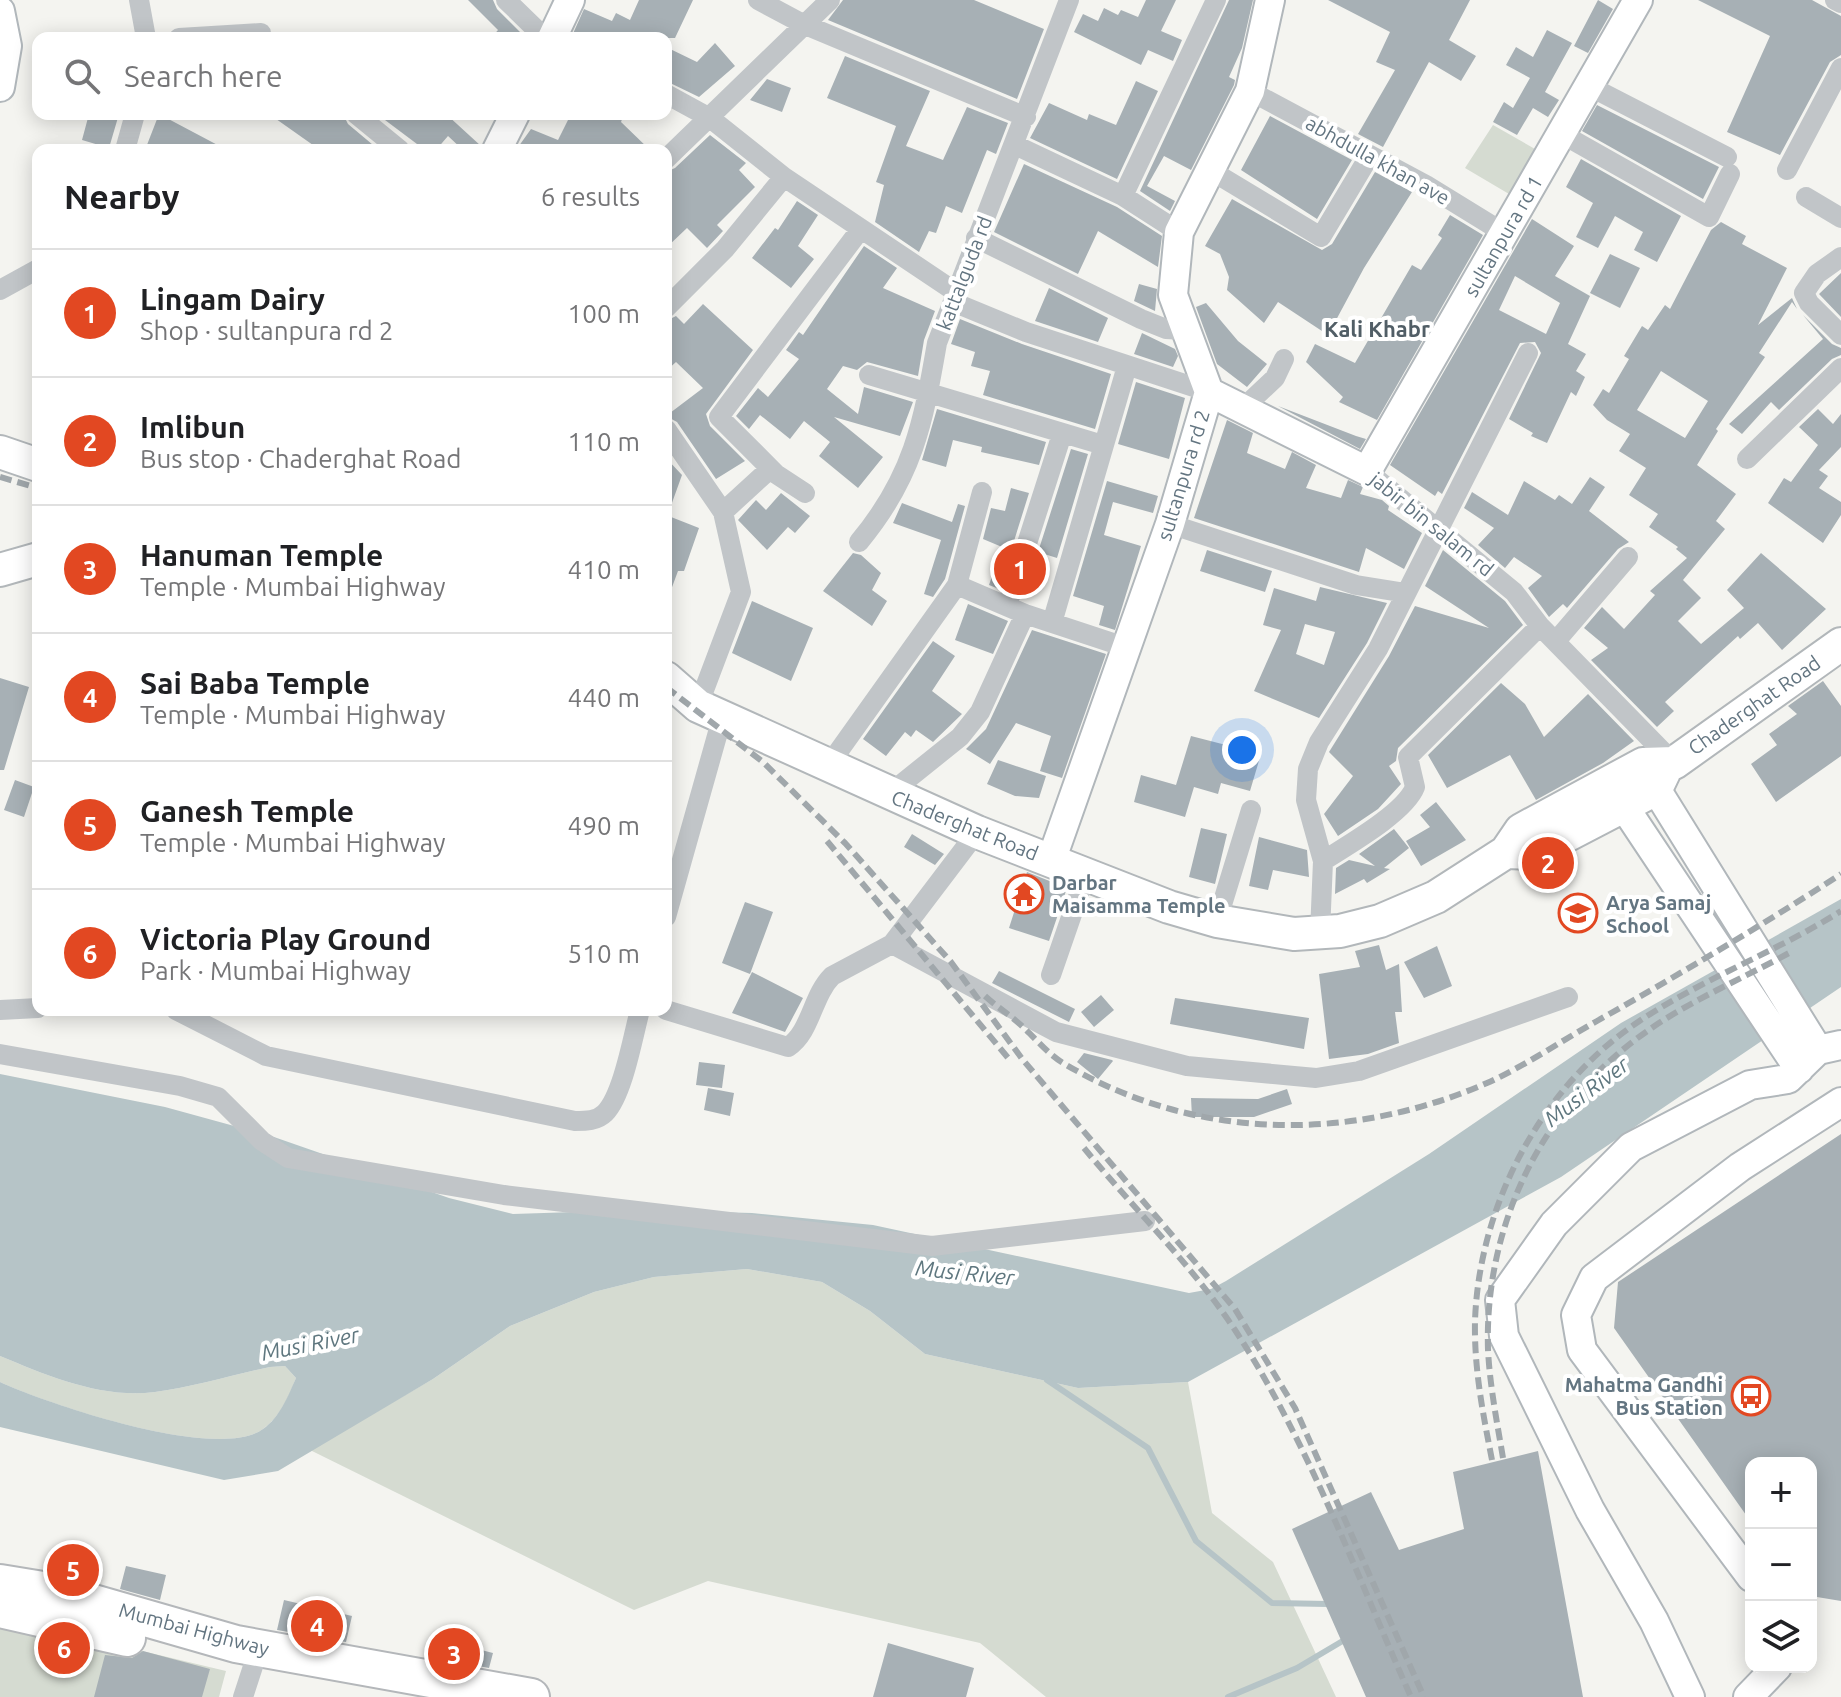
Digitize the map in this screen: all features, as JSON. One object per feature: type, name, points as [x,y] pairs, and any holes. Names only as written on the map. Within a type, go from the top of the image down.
[{"type":"highway","name":"Mumbai Highway","points":[[0,1583],[55,1592],[251,1672],[531,1697]]},
{"type":"highway","name":"Mumbai Highway","points":[[0,1609],[74,1623],[251,1672],[398,1697]]},
{"type":"main road","points":[[0,452],[32,463]]},
{"type":"main road","points":[[0,570],[32,561]]},
{"type":"main road","name":"Chaderghat Road","points":[[1506,852],[1533,853],[1623,805],[1841,644]]},
{"type":"main road","name":"Chaderghat Road","points":[[672,683],[710,712],[977,832],[1217,921],[1262,931],[1320,933],[1380,921],[1436,897],[1506,852],[1521,830],[1643,764],[1665,773]]},
{"type":"main road","name":"Chaderghat Road","points":[[672,705],[710,712]]},
{"type":"street","points":[[139,0],[145,32]]},
{"type":"street","points":[[506,0],[539,32]]},
{"type":"street","points":[[555,32],[570,0]]},
{"type":"street","points":[[758,0],[803,24],[1026,117]]},
{"type":"street","points":[[672,153],[830,0]]},
{"type":"street","name":"kattalguda rd","points":[[859,542],[905,476],[928,394],[937,343],[1069,0]]},
{"type":"street","name":"sultanpura rd 2","points":[[1051,861],[1170,524],[1209,392],[1173,295],[1179,232],[1250,91],[1270,0]]},
{"type":"street","name":"sultanpura rd 1","points":[[1367,471],[1638,0]]},
{"type":"street","points":[[1835,0],[1841,3]]},
{"type":"street","points":[[1123,196],[1212,2]]},
{"type":"street","points":[[0,11],[7,46],[0,87]]},
{"type":"street","points":[[1787,170],[1841,68]]},
{"type":"street","points":[[1562,134],[1709,217],[1729,166],[1589,86]]},
{"type":"street","name":"abhdulla khan ave","points":[[1250,91],[1370,155],[1504,233]]},
{"type":"street","name":"jabir bin salam rd","points":[[672,97],[710,118],[784,177],[955,298],[1026,332],[1209,392],[1367,471],[1514,592],[1665,773]]},
{"type":"street","points":[[127,144],[133,120]]},
{"type":"street","points":[[363,120],[393,144]]},
{"type":"street","points":[[500,144],[512,120]]},
{"type":"street","points":[[1015,145],[1123,196],[1179,232]]},
{"type":"street","points":[[1210,170],[1321,237],[1370,155]]},
{"type":"street","points":[[672,302],[725,249],[784,177]]},
{"type":"street","points":[[1806,197],[1841,218]]},
{"type":"street","points":[[805,493],[770,469],[719,417],[860,230]]},
{"type":"street","points":[[976,238],[1141,319],[1166,329],[1184,330]]},
{"type":"street","points":[[1841,257],[1817,274],[1804,293],[1809,303],[1841,335]]},
{"type":"street","points":[[0,290],[32,272]]},
{"type":"street","points":[[1320,933],[1323,861],[1306,800],[1308,769],[1319,742],[1378,649],[1528,353]]},
{"type":"street","points":[[1242,409],[1275,378],[1284,359]]},
{"type":"street","points":[[1052,623],[1127,366]]},
{"type":"street","points":[[1747,459],[1841,368]]},
{"type":"street","points":[[869,375],[1103,445]]},
{"type":"street","points":[[889,794],[960,737],[980,712],[1016,610],[1062,434]]},
{"type":"street","points":[[672,438],[723,512],[741,592],[710,712],[672,889]]},
{"type":"street","points":[[723,512],[770,469]]},
{"type":"street","points":[[828,766],[957,585],[982,492]]},
{"type":"street","points":[[1170,524],[1356,585],[1406,593]]},
{"type":"street","points":[[1556,641],[1628,557]]},
{"type":"street","points":[[957,585],[1016,610],[1125,647]]},
{"type":"street","points":[[1323,861],[1360,838],[1408,798],[1415,787],[1408,757],[1540,626]]},
{"type":"street","points":[[1665,773],[1697,859],[1811,1051]]},
{"type":"street","points":[[1623,805],[1668,873],[1811,1051]]},
{"type":"street","points":[[1217,921],[1251,810]]},
{"type":"street","points":[[672,1012],[788,1047],[797,1041],[824,984],[832,976],[892,944],[977,832]]},
{"type":"street","points":[[1051,975],[1086,874]]},
{"type":"street","points":[[892,944],[1056,1032],[1187,1066],[1316,1078],[1359,1071],[1568,997]]},
{"type":"street","points":[[0,1010],[32,1008]]},
{"type":"street","points":[[188,1016],[266,1056],[575,1121],[594,1120],[606,1113],[616,1093],[638,1016]]},
{"type":"street","points":[[1690,1697],[1654,1621],[1590,1510],[1504,1336],[1500,1300],[1554,1224],[1631,1147],[1750,1085],[1788,1079],[1811,1051]]},
{"type":"street","points":[[0,1054],[180,1086],[218,1097],[262,1141],[288,1158],[504,1195],[932,1246],[1145,1221]]},
{"type":"street","points":[[1745,1569],[1582,1350],[1576,1315],[1594,1278],[1740,1167],[1841,1102]]},
{"type":"street","points":[[1748,1697],[1771,1673]]},
{"type":"shaded area","points":[[1493,125],[1535,149],[1509,194],[1465,168]]},
{"type":"shaded area","points":[[747,1269],[822,1282],[870,1311],[925,1354],[1078,1388],[1188,1382],[1212,1513],[1273,1562],[1336,1697],[1046,1697],[980,1643],[708,1581],[634,1610],[310,1450],[433,1379],[510,1326],[594,1292],[654,1277]]},
{"type":"shaded area","points":[[0,1356],[56,1378],[115,1392],[170,1390],[270,1367],[285,1366],[296,1378],[279,1412],[263,1429],[241,1437],[210,1439],[132,1426],[23,1392],[0,1382]]},
{"type":"shaded area","points":[[0,1621],[29,1624],[226,1671],[219,1697],[0,1697]]},
{"type":"water","name":"Musi River","points":[[1841,899],[1841,987],[1561,1177],[1188,1382],[1078,1388],[925,1354],[870,1311],[822,1282],[747,1269],[654,1277],[594,1292],[510,1326],[433,1379],[278,1471],[224,1480],[0,1427],[0,1382],[55,1403],[133,1426],[210,1439],[241,1437],[263,1429],[274,1418],[296,1378],[285,1366],[270,1367],[170,1390],[115,1392],[56,1378],[0,1356],[0,1074],[165,1107],[274,1137],[449,1198],[513,1214],[636,1210],[752,1213],[873,1225],[1189,1293],[1211,1289],[1226,1281],[1429,1154],[1621,1023]]},
{"type":"building","points":[[468,0],[493,0],[497,9],[520,32],[496,32],[498,30]]},
{"type":"building","points":[[639,0],[693,0],[675,38],[672,38],[672,32],[574,32],[584,9],[612,21],[616,13],[630,20]]},
{"type":"building","points":[[843,0],[974,0],[1044,29],[1017,99],[828,20]]},
{"type":"building","points":[[1146,0],[1176,0],[1161,31],[1182,40],[1173,61],[1148,50],[1141,65],[1074,32],[1083,14],[1098,21],[1104,8],[1118,15],[1121,10],[1138,17]]},
{"type":"building","points":[[1229,0],[1253,0],[1242,48],[1229,77],[1235,80],[1234,85],[1191,170],[1164,156],[1147,186],[1175,201],[1170,211],[1140,191]]},
{"type":"building","points":[[1328,0],[1470,0],[1449,40],[1476,56],[1461,81],[1429,62],[1383,147],[1358,134],[1395,70],[1376,62],[1390,32]]},
{"type":"building","points":[[1598,0],[1613,9],[1588,53],[1574,46]]},
{"type":"building","points":[[1698,0],[1812,0],[1841,16],[1841,55],[1830,62],[1780,155],[1727,132],[1770,36]]},
{"type":"building","points":[[1547,30],[1572,43],[1545,92],[1559,100],[1548,117],[1533,108],[1517,135],[1493,122],[1504,102],[1513,108],[1530,78],[1506,65],[1516,47],[1533,57]]},
{"type":"building","points":[[715,43],[735,66],[699,97],[672,84],[672,50],[697,62]]},
{"type":"building","points":[[845,56],[930,91],[906,146],[943,160],[967,107],[1008,123],[996,154],[987,150],[962,213],[946,206],[936,233],[929,231],[919,252],[875,222],[884,185],[876,182],[896,126],[827,98]]},
{"type":"building","points":[[767,79],[791,88],[782,112],[750,100]]},
{"type":"building","points":[[1136,81],[1158,91],[1117,179],[1030,138],[1049,103],[1087,120],[1089,114],[1116,125]]},
{"type":"building","points":[[1597,105],[1719,167],[1703,199],[1582,131]]},
{"type":"building","points":[[1270,116],[1352,160],[1317,219],[1241,170]]},
{"type":"building","points":[[87,120],[117,120],[110,144],[82,140]]},
{"type":"building","points":[[157,120],[170,120],[216,144],[147,144]]},
{"type":"building","points":[[278,120],[346,120],[372,144],[312,144]]},
{"type":"building","points":[[385,120],[453,120],[479,144],[457,144],[448,136],[441,144],[417,144]]},
{"type":"building","points":[[568,120],[622,120],[644,144],[520,144],[531,129],[558,140]]},
{"type":"building","points":[[710,135],[746,163],[739,170],[755,187],[717,225],[723,231],[707,248],[687,228],[672,242],[672,169]]},
{"type":"building","points":[[1581,159],[1681,216],[1657,262],[1634,250],[1643,232],[1615,216],[1598,248],[1576,237],[1593,203],[1566,187]]},
{"type":"building","points":[[1024,164],[1117,207],[1162,236],[1158,267],[1098,231],[1078,274],[994,232]]},
{"type":"building","points":[[1375,172],[1412,192],[1364,268],[1328,335],[1278,302],[1264,323],[1227,290],[1229,277],[1220,254],[1205,246],[1232,199],[1322,250],[1332,244]]},
{"type":"building","points":[[797,201],[818,215],[798,246],[814,259],[791,288],[752,258],[775,228],[778,230]]},
{"type":"building","points":[[1450,215],[1483,235],[1377,420],[1339,402],[1343,397],[1306,362],[1315,344],[1355,363],[1412,265],[1421,270],[1442,238],[1438,235]]},
{"type":"building","points":[[1532,219],[1574,246],[1555,276],[1590,296],[1568,344],[1586,354],[1576,371],[1585,377],[1576,396],[1571,392],[1547,443],[1531,436],[1533,433],[1509,419],[1541,353],[1535,342],[1520,343],[1442,494],[1438,491],[1435,496],[1390,465]],"holes":[[[1515,276],[1560,303],[1546,334],[1499,310]]]},
{"type":"building","points":[[1721,222],[1746,236],[1742,244],[1787,268],[1758,325],[1792,298],[1797,309],[1792,302],[1759,353],[1765,357],[1716,429],[1718,431],[1697,465],[1736,494],[1716,521],[1725,529],[1683,580],[1701,598],[1678,621],[1701,644],[1744,608],[1727,590],[1761,553],[1826,609],[1782,650],[1758,623],[1740,639],[1738,636],[1665,702],[1674,711],[1657,727],[1591,660],[1608,648],[1584,628],[1602,607],[1624,629],[1655,595],[1650,591],[1687,558],[1676,549],[1678,547],[1649,527],[1658,514],[1629,495],[1646,468],[1619,451],[1630,434],[1607,420],[1593,405],[1603,389],[1609,393],[1629,359],[1624,356],[1642,326],[1648,330],[1665,305],[1670,309],[1711,230]],"holes":[[[1661,371],[1708,401],[1685,438],[1637,410]]]},
{"type":"building","points":[[864,246],[897,268],[883,288],[935,311],[924,340],[918,376],[867,362],[857,370],[843,366],[827,389],[858,414],[864,387],[913,402],[900,436],[834,417],[883,457],[858,488],[819,456],[830,442],[804,421],[790,439],[760,415],[749,429],[736,416],[758,388],[768,397],[799,359],[786,350],[799,332],[803,335]]},
{"type":"building","points":[[1610,254],[1640,268],[1620,308],[1590,293]]},
{"type":"building","points":[[1841,273],[1841,317],[1819,294]]},
{"type":"building","points":[[1139,284],[1157,289],[1155,311],[1134,301]]},
{"type":"building","points":[[1049,288],[1108,318],[1098,342],[1035,321]]},
{"type":"building","points":[[1206,303],[1238,341],[1267,364],[1247,387],[1217,364],[1196,307]]},
{"type":"building","points":[[703,304],[753,350],[706,414],[710,426],[745,461],[716,479],[677,422],[672,419],[672,411],[703,388],[676,362],[672,366],[672,318],[676,316],[684,324]]},
{"type":"building","points":[[1803,315],[1832,344],[1841,348],[1841,355],[1832,359],[1779,410],[1771,402],[1742,434],[1729,424],[1823,339]]},
{"type":"building","points":[[960,319],[1111,374],[1095,429],[983,395],[990,371],[971,366],[975,352],[951,344]]},
{"type":"building","points":[[1142,333],[1175,349],[1178,356],[1173,367],[1134,354]]},
{"type":"building","points":[[1136,382],[1185,398],[1169,459],[1118,444]]},
{"type":"building","points":[[1278,406],[1356,436],[1366,439],[1360,449]]},
{"type":"building","points":[[937,409],[1046,442],[1039,465],[981,452],[982,447],[953,440],[946,467],[922,460]]},
{"type":"building","points":[[1818,409],[1833,424],[1841,414],[1841,447],[1819,470],[1828,476],[1819,488],[1841,502],[1841,515],[1823,543],[1768,503],[1784,478],[1791,482],[1818,445],[1799,427]]},
{"type":"building","points":[[1227,420],[1253,433],[1247,453],[1285,469],[1292,452],[1316,465],[1306,488],[1341,498],[1348,480],[1363,487],[1360,494],[1382,500],[1389,506],[1388,510],[1422,533],[1404,569],[1366,548],[1359,572],[1194,518]]},
{"type":"building","points":[[1071,449],[1088,454],[1057,558],[1038,552]]},
{"type":"building","points":[[672,464],[682,475],[672,503]]},
{"type":"building","points":[[1590,477],[1605,487],[1589,511],[1629,542],[1618,549],[1567,608],[1563,604],[1549,617],[1528,588],[1542,576],[1514,557],[1505,568],[1478,545],[1494,528],[1464,508],[1472,492],[1508,515],[1524,481],[1555,500],[1559,495],[1572,504]]},
{"type":"building","points":[[1107,481],[1158,496],[1153,513],[1113,502],[1104,535],[1141,546],[1115,630],[1099,625],[1104,606],[1073,596]]},
{"type":"building","points":[[1011,488],[1029,493],[999,589],[989,585],[1002,547],[983,539],[991,508],[1005,511]]},
{"type":"building","points":[[781,493],[810,516],[795,533],[788,527],[767,550],[738,520],[756,500],[766,510]]},
{"type":"building","points":[[902,503],[952,522],[958,504],[965,506],[945,579],[933,597],[924,594],[941,540],[893,523]]},
{"type":"building","points":[[672,517],[699,528],[684,571],[678,571],[672,587]]},
{"type":"building","points":[[1207,550],[1272,571],[1265,592],[1200,571]]},
{"type":"building","points":[[1443,550],[1505,601],[1523,625],[1398,748],[1396,761],[1389,766],[1401,784],[1378,809],[1338,836],[1324,814],[1353,776],[1329,752],[1389,656],[1415,606],[1489,628],[1425,586]]},
{"type":"building","points":[[853,553],[861,555],[881,573],[872,590],[887,601],[872,626],[823,591]]},
{"type":"building","points":[[1320,587],[1387,603],[1367,643],[1319,718],[1254,691],[1281,630],[1263,625],[1274,588],[1316,601]],"holes":[[[1305,624],[1335,632],[1324,665],[1296,654]]]},
{"type":"building","points":[[752,601],[813,628],[791,681],[732,653]]},
{"type":"building","points":[[968,604],[1008,621],[993,654],[955,640]]},
{"type":"building","points":[[1032,630],[1106,654],[1062,778],[1040,771],[1051,736],[1016,723],[990,764],[966,749],[986,729]]},
{"type":"building","points":[[933,641],[955,656],[932,691],[962,714],[933,742],[916,730],[911,737],[905,732],[886,756],[863,739]]},
{"type":"building","points":[[0,678],[29,687],[4,770],[0,770]]},
{"type":"building","points":[[1823,681],[1841,706],[1841,756],[1776,802],[1751,764],[1777,745],[1769,734],[1797,714],[1788,706]]},
{"type":"building","points":[[1501,683],[1525,704],[1544,737],[1588,694],[1634,741],[1603,763],[1536,800],[1510,755],[1447,788],[1428,755]]},
{"type":"building","points":[[1191,736],[1261,754],[1250,791],[1221,783],[1218,794],[1194,787],[1185,817],[1134,802],[1141,775],[1176,785]]},
{"type":"building","points":[[998,760],[1046,776],[1039,798],[1015,796],[987,784]]},
{"type":"building","points":[[15,780],[32,786],[24,817],[4,810]]},
{"type":"building","points":[[1436,802],[1466,840],[1421,866],[1406,841],[1430,827],[1420,815]]},
{"type":"building","points":[[1201,828],[1227,834],[1215,884],[1189,877]]},
{"type":"building","points":[[1394,829],[1409,848],[1384,868],[1390,869],[1367,883],[1364,879],[1335,894],[1336,868],[1349,860],[1375,866],[1359,854]]},
{"type":"building","points":[[912,834],[944,854],[935,865],[904,847]]},
{"type":"building","points":[[1259,837],[1307,850],[1309,877],[1273,870],[1268,890],[1249,886]]},
{"type":"building","points":[[1027,872],[1067,888],[1049,941],[1009,928]]},
{"type":"building","points":[[745,902],[773,912],[750,974],[722,963]]},
{"type":"building","points":[[1379,945],[1386,970],[1399,964],[1402,1012],[1395,1012],[1399,1043],[1368,1054],[1329,1059],[1319,974],[1360,967],[1355,951]]},
{"type":"building","points":[[1437,946],[1452,986],[1424,998],[1404,962]]},
{"type":"building","points":[[999,971],[1075,1009],[1069,1022],[992,983]]},
{"type":"building","points":[[752,972],[803,998],[785,1032],[732,1013]]},
{"type":"building","points":[[1101,995],[1114,1010],[1094,1027],[1081,1012]]},
{"type":"building","points":[[1175,998],[1309,1018],[1304,1049],[1170,1024]]},
{"type":"building","points":[[1084,1053],[1113,1061],[1098,1079],[1077,1062]]},
{"type":"building","points":[[699,1062],[725,1065],[722,1088],[696,1085]]},
{"type":"building","points":[[708,1088],[734,1093],[730,1116],[704,1110]]},
{"type":"building","points":[[1287,1089],[1292,1104],[1254,1117],[1192,1117],[1191,1098],[1258,1099]]},
{"type":"building","name":"Mahatma Gandhi Bus Station","points":[[1841,1134],[1841,1601],[1817,1597],[1817,1457],[1745,1457],[1745,1514],[1614,1328],[1618,1282]]},
{"type":"building","points":[[1538,1451],[1583,1697],[1366,1697],[1292,1529],[1371,1492],[1399,1550],[1464,1529],[1453,1472]]},
{"type":"building","points":[[126,1566],[166,1575],[160,1600],[120,1589]]},
{"type":"building","points":[[284,1600],[352,1616],[346,1642],[277,1630]]},
{"type":"building","points":[[434,1638],[493,1653],[489,1668],[429,1657]]},
{"type":"building","points":[[888,1643],[974,1668],[966,1697],[873,1697]]},
{"type":"building","points":[[143,1651],[210,1669],[202,1697],[94,1697],[105,1655],[132,1658]]},
{"type":"waterway","points":[[1047,1380],[1148,1448],[1196,1541],[1272,1603],[1328,1604],[1331,1608]]},
{"type":"waterway","points":[[1228,1697],[1297,1668],[1346,1639]]},
{"type":"railway","points":[[0,477],[32,486]]},
{"type":"railway","points":[[672,692],[763,762],[845,843],[951,962],[1023,1060],[1235,1309],[1295,1408],[1424,1697]]},
{"type":"railway","points":[[827,841],[1009,1059]]},
{"type":"railway","points":[[985,996],[1063,1063],[1113,1089],[1165,1107],[1218,1119],[1272,1125],[1327,1124],[1381,1116],[1435,1103],[1487,1083],[1720,949],[1841,874]]},
{"type":"railway","points":[[1492,1460],[1476,1356],[1479,1278],[1503,1193],[1522,1152],[1545,1115],[1572,1080],[1603,1049],[1638,1022],[1841,911]]},
{"type":"railway","points":[[1503,1458],[1489,1364],[1489,1303],[1509,1213],[1527,1171],[1550,1131],[1577,1094],[1609,1061],[1680,1010],[1789,953]]},
{"type":"railway","points":[[1084,1148],[1182,1260],[1235,1330],[1262,1373],[1309,1463],[1411,1697]]},
{"type":"place","name":"Lingam Dairy","points":[[1020,569]]},
{"type":"place","name":"Imlibun","points":[[1548,863]]},
{"type":"place","name":"Darbar Maisamma Temple","points":[[1024,894]]},
{"type":"place","name":"Arya Samaj School","points":[[1578,913]]},
{"type":"place","name":"Mahatma Gandhi Bus Station","points":[[1751,1396]]},
{"type":"place","name":"Ganesh Temple","points":[[73,1570]]},
{"type":"place","name":"Sai Baba Temple","points":[[317,1626]]},
{"type":"place","name":"Victoria Play Ground","points":[[64,1648]]},
{"type":"place","name":"Hanuman Temple","points":[[454,1654]]},
{"type":"district","name":"Kali Khabr","points":[[1377,328]]}]
